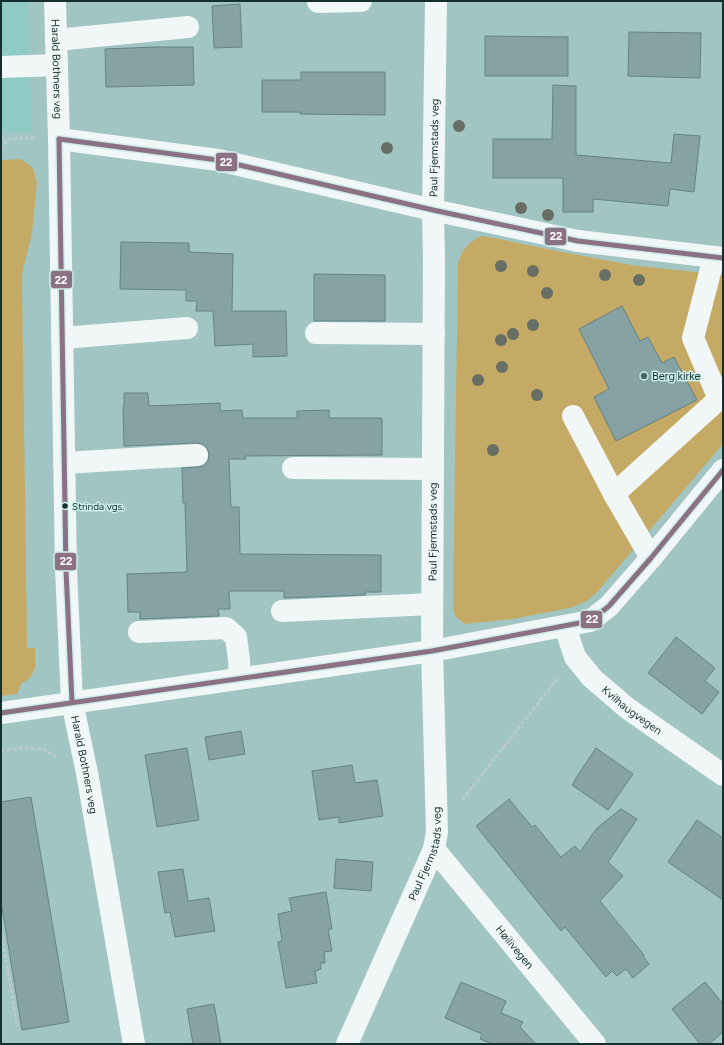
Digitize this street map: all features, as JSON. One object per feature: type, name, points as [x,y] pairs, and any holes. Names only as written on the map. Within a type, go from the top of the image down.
[{"type":"street","name":"Harald Bothners veg","points":[[55,1],[59,139],[66,570],[72,702],[87,773],[134,1044]]},
{"type":"street","points":[[318,2],[361,1]]},
{"type":"street","name":"Paul Fjermstads veg","points":[[347,1044],[435,841],[432,604],[434,334],[433,210],[436,1]]},
{"type":"street","points":[[56,40],[188,27]]},
{"type":"street","points":[[1,67],[57,65]]},
{"type":"street","points":[[59,139],[218,160],[433,210],[578,241],[718,257],[693,338],[721,400],[614,494]]},
{"type":"street","points":[[62,338],[187,328]]},
{"type":"street","points":[[316,333],[434,334]]},
{"type":"street","points":[[573,416],[614,494],[651,558]]},
{"type":"street","points":[[64,463],[197,455]]},
{"type":"street","points":[[293,468],[433,469]]},
{"type":"street","points":[[1,713],[432,651],[590,621],[609,606],[651,558],[723,470]]},
{"type":"street","points":[[282,611],[432,604]]},
{"type":"street","name":"Kvilhaugvegen","points":[[565,626],[574,657],[592,678],[626,708],[723,775]]},
{"type":"street","points":[[139,632],[226,628],[236,637],[240,678]]},
{"type":"street","name":"Høilivegen","points":[[435,841],[595,1044]]},
{"type":"path","points":[[1,138],[59,139]]},
{"type":"path","points":[[1,149],[8,138]]},
{"type":"path","points":[[435,841],[574,657]]},
{"type":"path","points":[[1,751],[22,748],[43,750],[87,773]]},
{"type":"path","points":[[1,930],[17,1026]]},
{"type":"shaded area","points":[[1,1],[28,1],[32,132],[1,132]]},
{"type":"shaded area","points":[[21,159],[33,168],[37,183],[32,233],[22,273],[27,648],[35,648],[35,668],[30,678],[21,684],[17,694],[1,696],[1,160]]},
{"type":"shaded area","points":[[481,236],[631,265],[723,275],[723,444],[598,591],[587,601],[570,608],[512,619],[465,624],[455,616],[453,604],[458,264],[461,254],[466,247]]},
{"type":"building","points":[[240,4],[242,47],[214,48],[212,6]]},
{"type":"building","points":[[629,32],[701,33],[700,78],[628,76]]},
{"type":"building","points":[[485,36],[568,37],[568,76],[485,76]]},
{"type":"building","points":[[193,47],[194,85],[106,87],[105,49]]},
{"type":"building","points":[[301,72],[385,72],[385,115],[262,112],[262,80],[301,80]]},
{"type":"building","points":[[553,85],[576,86],[576,155],[671,163],[674,134],[700,136],[694,192],[670,189],[668,206],[593,199],[593,212],[563,212],[563,178],[493,178],[493,139],[552,139]]},
{"type":"building","points":[[121,242],[189,243],[189,252],[233,254],[232,311],[286,311],[287,356],[253,357],[253,344],[215,346],[213,311],[196,311],[197,301],[186,301],[186,290],[120,289]]},
{"type":"building","points":[[314,274],[385,275],[385,321],[314,321]]},
{"type":"building","name":"Berg kirke","points":[[622,306],[640,341],[648,337],[662,363],[674,357],[697,400],[616,441],[594,397],[609,389],[579,329]]},
{"type":"building","points":[[124,393],[148,393],[149,406],[220,403],[220,411],[242,410],[243,418],[297,418],[297,411],[329,410],[329,418],[382,418],[382,455],[245,456],[246,459],[229,459],[231,507],[239,507],[240,554],[381,555],[381,592],[365,592],[365,595],[284,598],[284,591],[229,591],[230,609],[218,609],[219,616],[140,619],[140,612],[128,612],[127,574],[187,572],[185,503],[183,503],[182,468],[204,466],[208,461],[209,455],[207,448],[202,444],[197,443],[124,446]]},
{"type":"building","points":[[676,637],[715,668],[705,681],[719,692],[702,714],[648,673]]},
{"type":"building","points":[[241,731],[245,754],[209,760],[205,737]]},
{"type":"building","points":[[187,748],[199,820],[157,827],[145,755]]},
{"type":"building","points":[[596,748],[633,774],[608,810],[572,785]]},
{"type":"building","points":[[352,765],[355,783],[377,780],[383,816],[339,823],[339,817],[319,820],[312,771]]},
{"type":"building","points":[[31,797],[69,1022],[22,1030],[1,901],[1,802]]},
{"type":"building","points":[[509,799],[532,827],[535,825],[561,857],[575,846],[580,852],[597,828],[621,809],[637,819],[608,862],[623,876],[600,901],[644,955],[643,956],[649,964],[633,978],[626,969],[617,976],[612,971],[606,977],[565,927],[561,931],[476,826]]},
{"type":"building","points":[[697,820],[723,838],[723,900],[668,862]]},
{"type":"building","points":[[336,859],[373,862],[371,891],[334,888]]},
{"type":"building","points":[[183,869],[188,901],[209,898],[215,931],[175,937],[170,912],[165,913],[158,872]]},
{"type":"building","points":[[326,892],[332,929],[328,929],[332,951],[324,952],[325,963],[320,963],[321,969],[315,971],[317,983],[286,988],[278,942],[282,941],[278,914],[292,911],[289,898]]},
{"type":"building","points":[[461,982],[506,1001],[501,1013],[523,1022],[520,1027],[536,1044],[493,1044],[480,1039],[482,1034],[445,1018]]},
{"type":"building","points":[[705,982],[723,1004],[723,1032],[709,1044],[700,1044],[672,1009]]},
{"type":"building","points":[[214,1004],[221,1044],[193,1044],[187,1009]]},
{"type":"transit line","name":"22","points":[[59,139],[218,160],[433,210],[578,241],[723,258]]},
{"type":"transit line","name":"22","points":[[59,139],[66,570],[72,702]]},
{"type":"transit line","name":"22","points":[[1,713],[432,651],[590,621],[609,606],[651,558],[723,470]]},
{"type":"place","name":"Berg kirke","points":[[644,376]]},
{"type":"place","name":"Strinda vgs.","points":[[65,506]]}]
